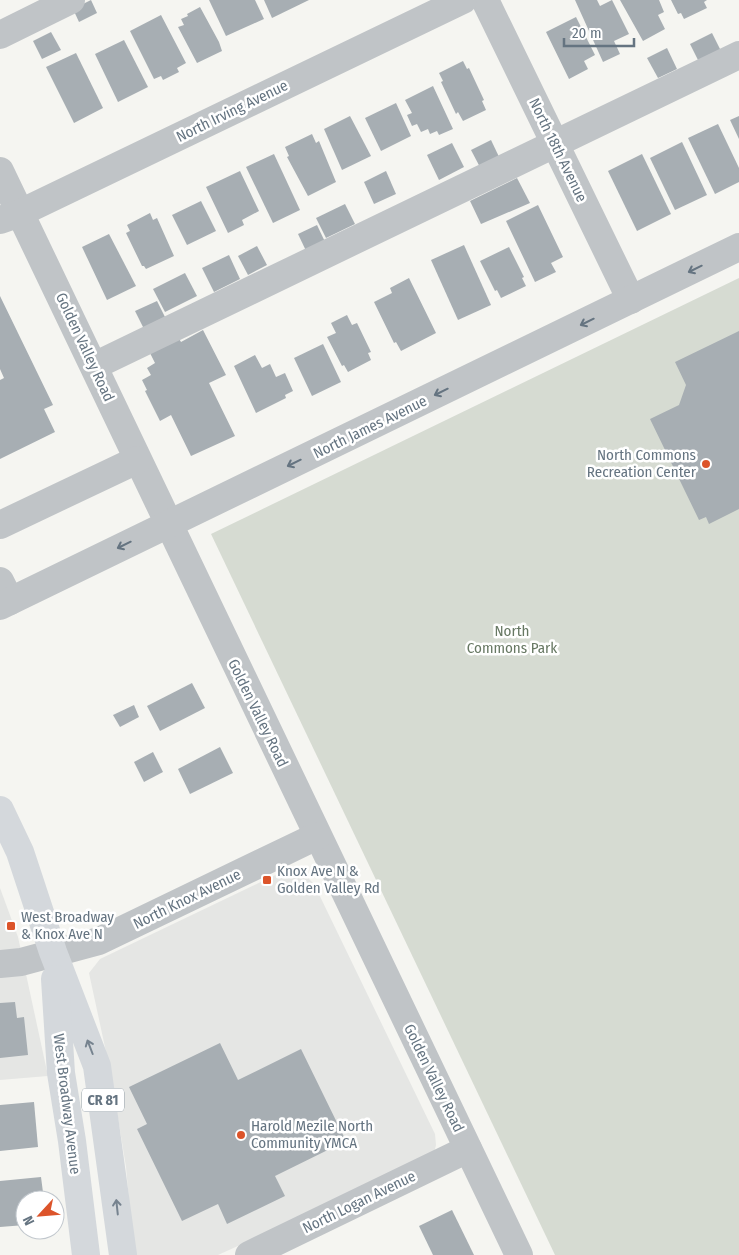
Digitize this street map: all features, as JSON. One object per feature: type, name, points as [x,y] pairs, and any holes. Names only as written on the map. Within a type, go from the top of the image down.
[{"type":"main road","name":"West Broadway Avenue","points":[[0,810],[8,846],[39,904],[53,952],[97,1066],[123,1255]]},
{"type":"main road","name":"West Broadway Avenue","points":[[53,952],[61,1073],[72,1142],[86,1255]]},
{"type":"street","points":[[0,35],[72,0]]},
{"type":"street","name":"North Irving Avenue","points":[[10,216],[463,0]]},
{"type":"street","name":"North 18th Avenue","points":[[485,0],[631,300]]},
{"type":"street","points":[[94,366],[739,55]]},
{"type":"street","name":"Golden Valley Road","points":[[0,170],[10,216],[94,366],[317,836],[519,1255]]},
{"type":"street","name":"North James Avenue","points":[[3,596],[168,524],[739,247]]},
{"type":"street","points":[[0,525],[138,460]]},
{"type":"street","name":"North Knox Avenue","points":[[0,964],[20,962],[53,952],[99,942],[317,836]]},
{"type":"street","name":"North Logan Avenue","points":[[250,1255],[468,1149]]},
{"type":"shaded area","points":[[290,868],[299,869],[314,884],[435,1134],[436,1145],[434,1153],[428,1159],[218,1255],[134,1255],[126,1167],[111,1075],[89,973],[100,959]]},
{"type":"shaded area","points":[[0,888],[18,937],[48,1076],[0,1080]]},
{"type":"green space","name":"North Commons Park","points":[[739,278],[739,1255],[555,1255],[211,534]]},
{"type":"building","points":[[91,0],[97,13],[79,22],[73,9]]},
{"type":"building","points":[[209,0],[255,0],[264,19],[226,36]]},
{"type":"building","points":[[264,0],[309,0],[272,18]]},
{"type":"building","points":[[575,0],[597,0],[600,6],[612,0],[629,34],[614,41],[620,54],[603,62]]},
{"type":"building","points":[[620,0],[659,0],[664,12],[658,15],[665,29],[643,41]]},
{"type":"building","points":[[671,0],[707,0],[704,2],[707,8],[684,19],[681,13],[678,14]]},
{"type":"building","points":[[200,7],[222,51],[197,63],[178,27],[184,25],[181,19]]},
{"type":"building","points":[[161,15],[186,63],[177,68],[179,72],[163,80],[161,76],[154,79],[130,31]]},
{"type":"building","points":[[576,17],[595,55],[584,61],[588,69],[569,79],[546,32]]},
{"type":"building","points":[[51,32],[61,50],[42,59],[33,41]]},
{"type":"building","points":[[712,33],[722,53],[700,64],[690,44]]},
{"type":"building","points":[[124,40],[148,87],[118,102],[95,54]]},
{"type":"building","points":[[667,48],[677,69],[658,78],[647,58]]},
{"type":"building","points":[[76,53],[103,108],[74,123],[46,67]]},
{"type":"building","points":[[463,61],[467,69],[469,68],[484,100],[482,101],[486,110],[463,121],[458,112],[456,114],[441,82],[443,81],[439,73]]},
{"type":"building","points":[[433,86],[453,129],[439,135],[437,131],[430,134],[428,129],[421,132],[417,124],[412,126],[407,115],[412,113],[405,100]]},
{"type":"building","points":[[396,103],[411,136],[381,151],[365,118]]},
{"type":"building","points":[[350,116],[371,156],[342,170],[324,129]]},
{"type":"building","points":[[739,116],[739,139],[730,120]]},
{"type":"building","points":[[718,124],[739,168],[739,182],[715,194],[688,138]]},
{"type":"building","points":[[312,134],[316,143],[319,141],[336,182],[308,196],[287,157],[289,156],[285,147]]},
{"type":"building","points":[[491,140],[501,161],[482,171],[471,150]]},
{"type":"building","points":[[682,142],[707,195],[675,210],[650,158]]},
{"type":"building","points":[[452,143],[464,167],[439,180],[427,155]]},
{"type":"building","points":[[274,154],[300,210],[273,223],[246,167]]},
{"type":"building","points":[[642,154],[671,214],[637,231],[608,171]]},
{"type":"building","points":[[240,171],[259,211],[242,220],[244,225],[228,233],[206,187]]},
{"type":"building","points":[[386,171],[396,194],[374,204],[364,182]]},
{"type":"building","points":[[517,178],[530,203],[481,224],[470,201]]},
{"type":"building","points":[[201,201],[216,231],[187,245],[172,215]]},
{"type":"building","points":[[345,204],[355,224],[326,238],[316,218]]},
{"type":"building","points":[[538,205],[563,257],[551,263],[556,272],[535,282],[506,221]]},
{"type":"building","points":[[150,213],[153,220],[157,218],[174,256],[146,269],[142,266],[126,233],[130,231],[127,225]]},
{"type":"building","points":[[317,225],[327,246],[308,255],[298,234]]},
{"type":"building","points":[[109,234],[136,286],[107,300],[82,247]]},
{"type":"building","points":[[464,245],[491,305],[458,320],[431,260]]},
{"type":"building","points":[[257,246],[267,265],[248,275],[238,256]]},
{"type":"building","points":[[509,247],[524,277],[522,278],[526,286],[501,298],[497,290],[495,291],[480,261]]},
{"type":"building","points":[[229,255],[240,279],[214,292],[202,268]]},
{"type":"building","points":[[185,273],[197,296],[165,312],[153,289]]},
{"type":"building","points":[[409,278],[436,333],[401,351],[396,342],[394,343],[374,302],[392,293],[390,288]]},
{"type":"building","points":[[0,296],[53,405],[44,409],[55,432],[0,459],[0,380],[4,378],[0,369]]},
{"type":"building","points":[[157,301],[168,323],[146,333],[135,311]]},
{"type":"building","points":[[347,315],[352,325],[357,323],[371,352],[368,353],[371,360],[348,372],[344,365],[342,366],[327,337],[336,333],[331,323]]},
{"type":"building","points":[[203,330],[226,375],[209,383],[235,436],[191,456],[171,415],[160,421],[145,391],[147,390],[142,380],[151,375],[147,368],[155,363],[148,349],[177,335],[181,342]]},
{"type":"building","name":"North Commons Recreation Center","points":[[739,331],[739,509],[709,524],[706,517],[699,520],[650,419],[679,405],[686,385],[675,362]]},
{"type":"building","points":[[323,344],[341,382],[312,396],[294,358]]},
{"type":"building","points":[[255,355],[262,368],[270,364],[276,377],[285,373],[293,391],[285,395],[286,398],[256,413],[234,366]]},
{"type":"building","points":[[192,683],[205,708],[160,731],[147,706]]},
{"type":"building","points":[[134,705],[139,717],[120,727],[113,715]]},
{"type":"building","points":[[220,747],[233,773],[190,794],[178,769]]},
{"type":"building","points":[[153,752],[163,772],[144,782],[134,762]]},
{"type":"building","points":[[15,1002],[17,1018],[24,1017],[28,1055],[0,1058],[0,1003]]},
{"type":"building","name":"Harold Mezile North Community YMCA","points":[[220,1043],[238,1080],[301,1049],[346,1141],[275,1176],[285,1196],[227,1224],[218,1204],[182,1221],[137,1129],[147,1124],[129,1087]]},
{"type":"building","points":[[34,1102],[38,1147],[0,1151],[0,1105]]},
{"type":"building","points":[[41,1177],[43,1190],[15,1190],[15,1226],[0,1227],[0,1181]]},
{"type":"building","points":[[452,1210],[474,1255],[433,1255],[419,1226]]},
{"type":"place","name":"North Commons Recreation Center","points":[[706,464]]},
{"type":"place","name":"Knox Ave N & Golden Valley Rd","points":[[267,880]]},
{"type":"place","name":"West Broadway & Knox Ave N","points":[[11,926]]},
{"type":"place","name":"Harold Mezile North Community YMCA","points":[[241,1135]]}]
